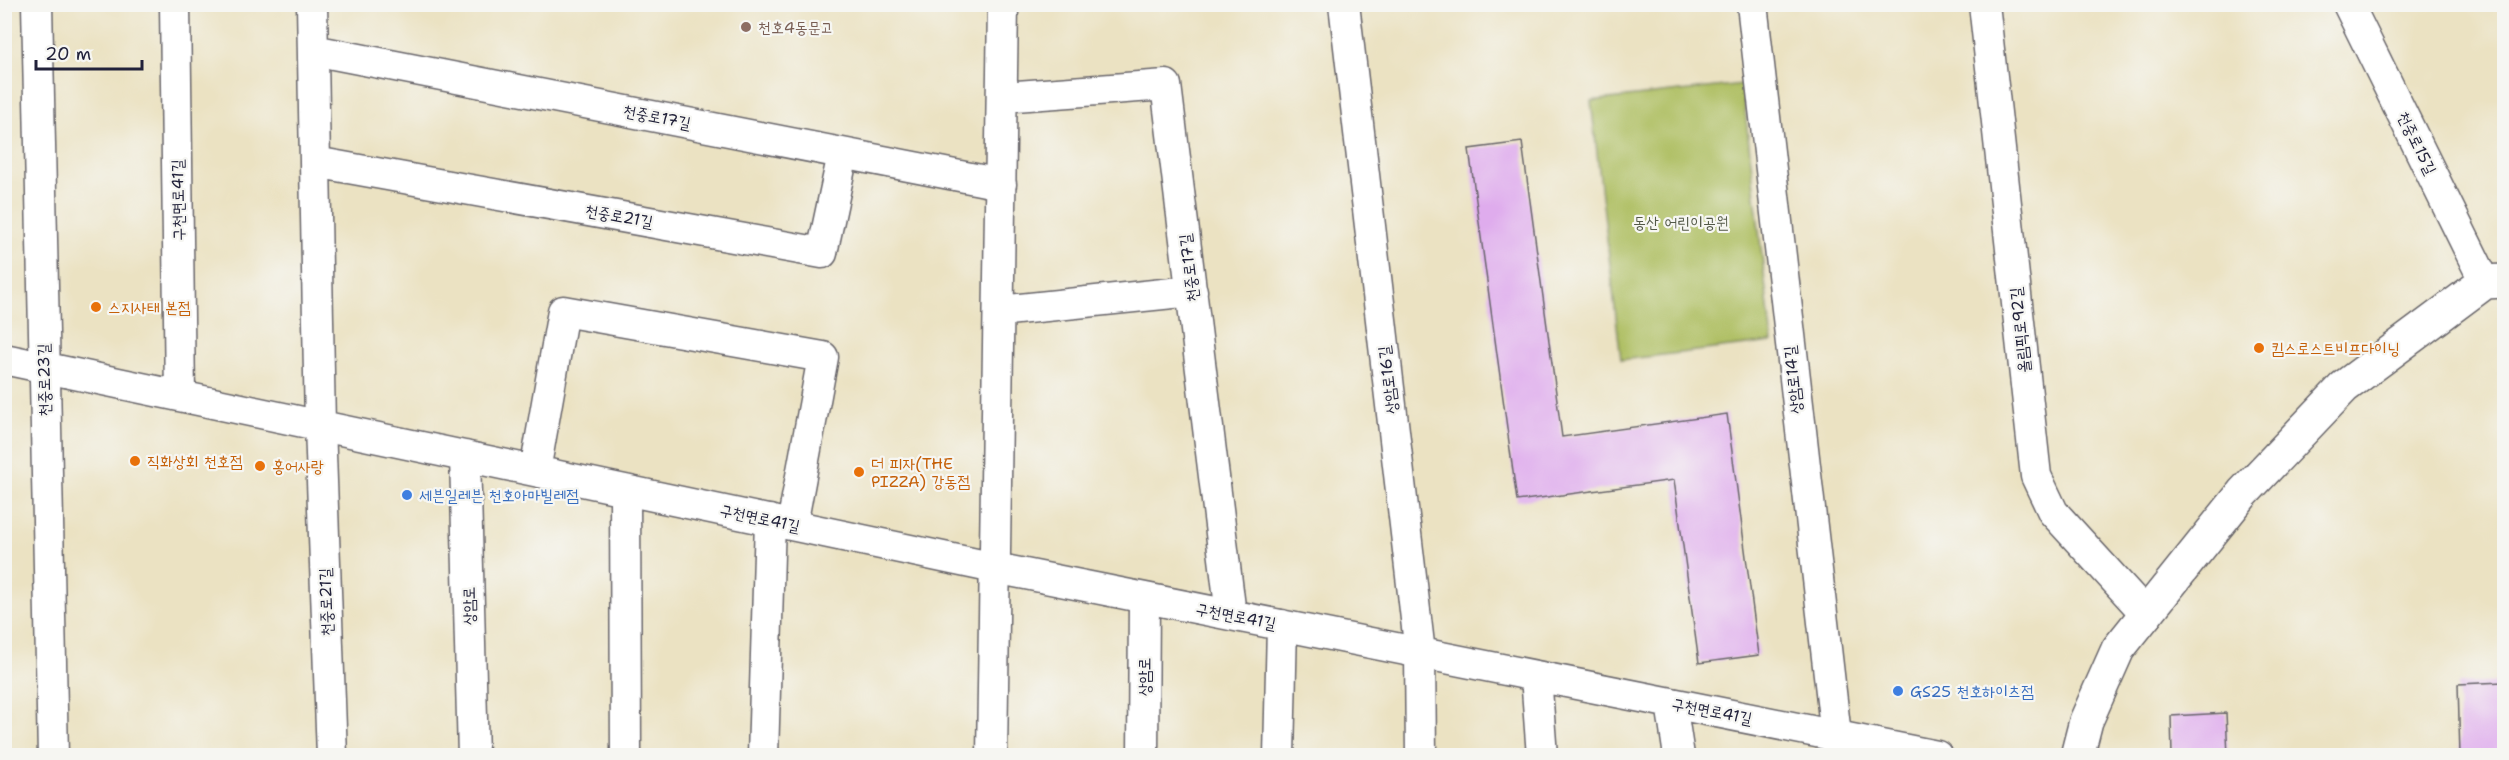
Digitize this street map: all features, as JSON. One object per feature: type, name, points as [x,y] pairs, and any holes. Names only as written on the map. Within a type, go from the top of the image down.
[{"type":"street","name":"천중로23길","points":[[37,4],[53,756]]},
{"type":"street","name":"구천면로41길","points":[[175,4],[180,396]]},
{"type":"street","name":"천중로21길","points":[[312,4],[320,426],[332,756]]},
{"type":"street","points":[[992,756],[1003,4]]},
{"type":"street","name":"상암로16길","points":[[1344,4],[1420,653],[1421,756]]},
{"type":"street","name":"상암로14길","points":[[1752,4],[1803,467],[1837,745]]},
{"type":"street","name":"올림픽로92길","points":[[1984,4],[2036,476],[2053,512],[2147,615]]},
{"type":"street","name":"천중로15길","points":[[2348,4],[2495,282]]},
{"type":"street","name":"천중로17길","points":[[313,51],[1001,184]]},
{"type":"street","name":"천중로17길","points":[[1002,98],[1166,85],[1231,615]]},
{"type":"street","name":"천중로21길","points":[[315,162],[822,253],[843,154]]},
{"type":"street","points":[[2076,756],[2086,721],[2118,649],[2243,493],[2344,387],[2495,282]]},
{"type":"street","points":[[999,311],[1192,291]]},
{"type":"street","points":[[535,471],[564,311],[823,357],[781,523],[763,756]]},
{"type":"street","name":"구천면로41길","points":[[4,359],[994,568],[1671,703],[1837,745],[1937,756]]},
{"type":"street","name":"상암로","points":[[465,456],[473,756]]},
{"type":"street","points":[[625,490],[626,756]]},
{"type":"street","name":"상암로","points":[[1143,756],[1144,598]]},
{"type":"street","points":[[1279,756],[1282,625]]},
{"type":"street","points":[[1536,676],[1542,756]]},
{"type":"street","points":[[1671,703],[1679,756]]},
{"type":"green space","name":"동산 어린이공원","points":[[1742,84],[1772,342],[1621,360],[1591,101]]},
{"type":"building","points":[[1522,142],[1562,437],[1727,414],[1759,655],[1699,663],[1674,480],[1517,501],[1469,149]]},
{"type":"building","points":[[2504,682],[2504,756],[2460,756],[2458,684]]},
{"type":"building","points":[[2226,713],[2228,756],[2172,756],[2171,716]]},
{"type":"place","name":"천호4동문고","points":[[746,27]]},
{"type":"place","name":"스지사태 본점","points":[[96,307]]},
{"type":"place","name":"킴스로스트비프다이닝","points":[[2259,348]]},
{"type":"place","name":"직화상회 천호점","points":[[135,461]]},
{"type":"place","name":"홍어사랑","points":[[260,466]]},
{"type":"place","name":"더 피자(THE PIZZA) 강동점","points":[[859,472]]},
{"type":"place","name":"세븐일레븐 천호아마빌레점","points":[[407,495]]},
{"type":"place","name":"GS25 천호하이츠점","points":[[1898,691]]}]
